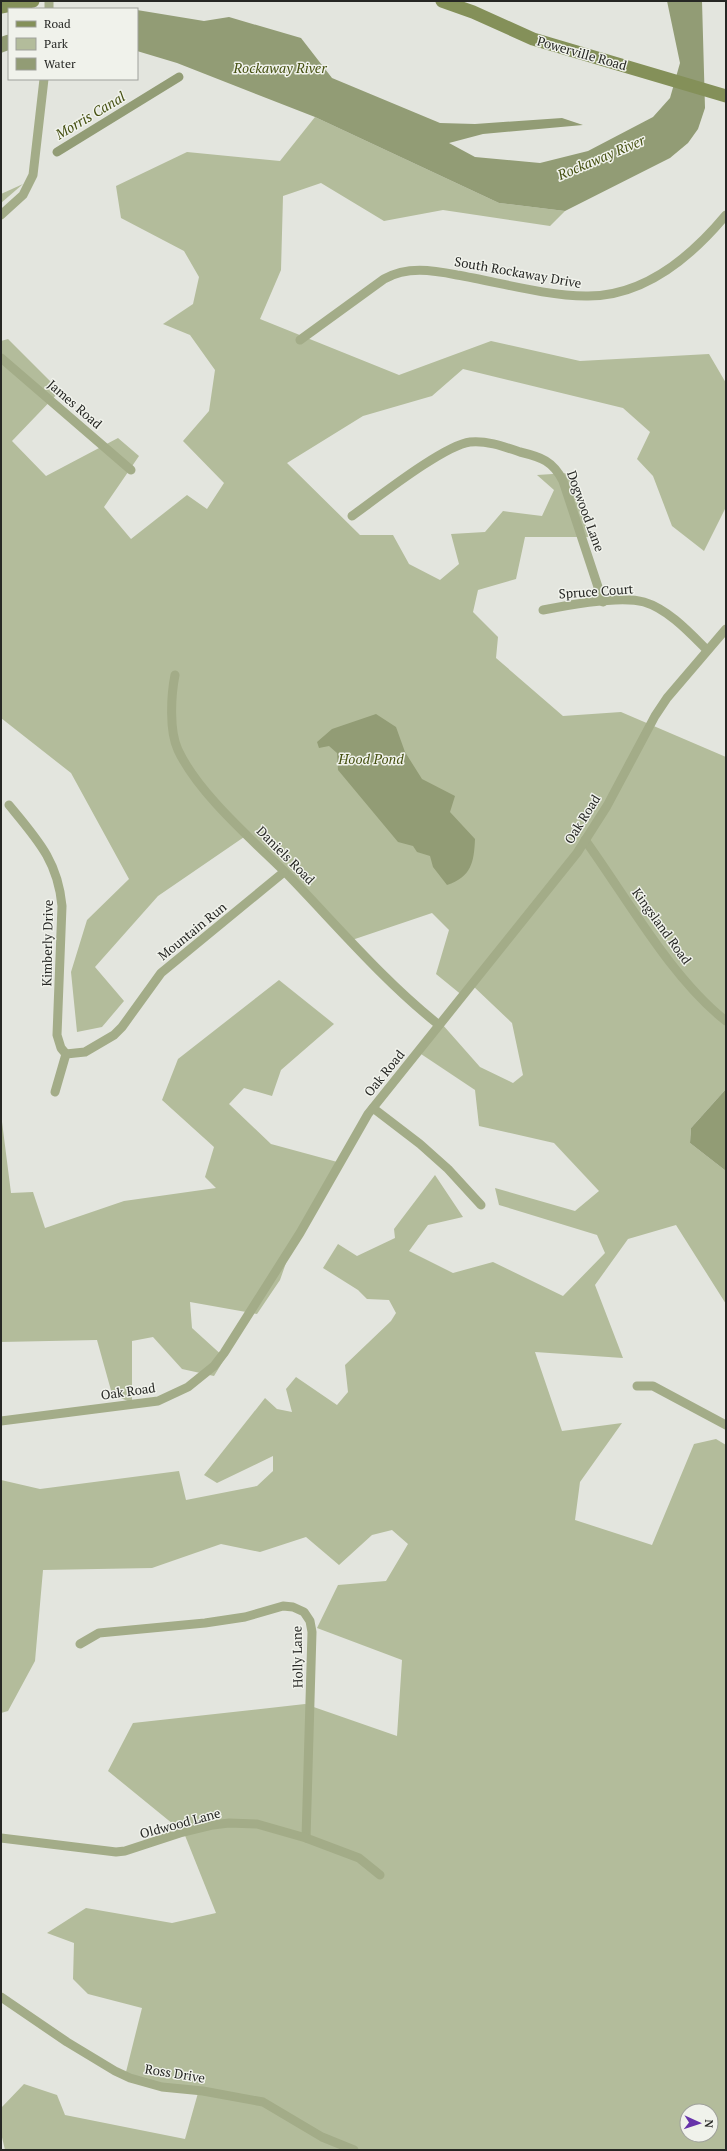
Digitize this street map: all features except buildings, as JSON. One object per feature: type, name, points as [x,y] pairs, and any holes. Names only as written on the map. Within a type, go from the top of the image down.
[{"type":"main road","points":[[1,8],[33,1]]},
{"type":"main road","name":"Powerville Road","points":[[442,1],[467,10],[533,39],[721,94]]},
{"type":"street","points":[[1,215],[23,195],[33,176],[44,80]]},
{"type":"street","name":"South Rockaway Drive","points":[[300,340],[384,279],[396,273],[412,270],[444,272],[570,295],[603,295],[629,289],[652,279],[676,265],[711,234],[726,216]]},
{"type":"street","name":"James Road","points":[[1,358],[131,470]]},
{"type":"street","name":"Dogwood Lane","points":[[352,516],[390,489],[460,444],[482,442],[541,457],[555,466],[564,480],[603,602]]},
{"type":"street","name":"Spruce Court","points":[[543,610],[603,602],[634,600],[650,604],[682,626],[707,650]]},
{"type":"street","name":"Oak Road","points":[[1,1421],[158,1401],[174,1395],[202,1378],[224,1353],[300,1233],[356,1132],[373,1108],[553,884],[585,840],[610,800],[655,716],[681,680],[726,629]]},
{"type":"street","name":"Daniels Road","points":[[175,675],[172,707],[175,740],[178,751],[202,788],[341,933],[422,1011],[439,1025]]},
{"type":"street","name":"Kimberly Drive","points":[[10,805],[47,853],[61,890],[62,906],[57,1035],[61,1048],[66,1054]]},
{"type":"street","name":"Kingsland Road","points":[[585,840],[691,988],[726,1021]]},
{"type":"street","name":"Mountain Run","points":[[66,1054],[85,1052],[114,1035],[122,1027],[161,973],[284,872]]},
{"type":"street","points":[[55,1092],[66,1054]]},
{"type":"street","points":[[373,1108],[420,1144],[448,1169],[481,1205]]},
{"type":"street","points":[[637,1386],[653,1386],[726,1425]]},
{"type":"street","name":"Holly Lane","points":[[80,1644],[99,1633],[205,1623],[245,1617],[277,1607],[294,1607],[304,1612],[310,1621],[312,1632],[306,1838]]},
{"type":"street","name":"Oldwood Lane","points":[[1,1838],[116,1852],[125,1851],[180,1833],[213,1825],[246,1823],[268,1826],[306,1838],[359,1858],[380,1875]]},
{"type":"street","name":"Ross Drive","points":[[1,1997],[67,2042],[125,2076],[162,2087],[203,2090],[263,2102],[322,2137],[354,2150]]},
{"type":"green space","points":[[315,117],[499,203],[565,211],[550,226],[443,210],[384,221],[321,183],[283,196],[281,270],[260,319],[399,375],[491,341],[580,361],[709,354],[726,383],[726,507],[704,551],[672,526],[653,476],[637,459],[650,432],[623,408],[463,369],[432,396],[363,416],[287,463],[360,535],[393,535],[409,564],[440,580],[459,564],[451,534],[485,532],[503,511],[542,516],[554,490],[537,475],[568,473],[590,537],[525,537],[516,579],[478,590],[473,612],[498,637],[496,658],[563,716],[621,712],[726,757],[726,1089],[691,1128],[690,1143],[726,1171],[726,1304],[676,1225],[628,1239],[595,1285],[623,1358],[535,1352],[562,1431],[622,1423],[580,1482],[575,1520],[652,1545],[694,1444],[716,1439],[726,1445],[726,2150],[5,2150],[1,2133],[1,2108],[24,2084],[57,2095],[65,2115],[185,2139],[198,2093],[125,2076],[142,2008],[88,1994],[73,1979],[74,1943],[47,1933],[86,1908],[172,1923],[216,1913],[184,1833],[108,1771],[133,1723],[305,1704],[397,1736],[402,1660],[317,1628],[338,1585],[386,1581],[408,1544],[392,1530],[372,1535],[339,1565],[306,1537],[260,1552],[221,1544],[152,1568],[43,1570],[35,1661],[8,1711],[1,1713],[1,1480],[40,1489],[179,1471],[186,1500],[257,1486],[273,1471],[273,1456],[217,1483],[204,1475],[265,1398],[277,1409],[292,1412],[286,1389],[296,1377],[337,1405],[348,1392],[345,1365],[391,1321],[396,1313],[389,1300],[367,1299],[358,1290],[323,1268],[338,1244],[357,1256],[395,1238],[394,1229],[435,1175],[463,1217],[428,1225],[409,1251],[453,1273],[493,1262],[563,1296],[605,1253],[597,1235],[499,1205],[495,1188],[575,1211],[599,1191],[554,1143],[479,1126],[475,1090],[418,1052],[442,1024],[480,1067],[513,1083],[523,1075],[512,1023],[472,985],[463,996],[436,974],[449,930],[432,913],[352,940],[247,835],[158,896],[95,967],[124,1001],[102,1027],[77,1032],[71,972],[87,920],[129,879],[71,773],[1,718],[1,341],[8,339],[60,391],[12,441],[46,476],[118,438],[139,456],[104,507],[131,539],[187,495],[207,509],[224,483],[183,441],[209,411],[215,370],[190,335],[163,324],[193,304],[199,277],[184,251],[121,218],[116,186],[187,152],[280,161]]},
{"type":"green space","points":[[23,184],[1,203],[1,194]]},
{"type":"green space","points":[[279,980],[334,1024],[281,1070],[272,1096],[244,1088],[229,1104],[271,1144],[341,1163],[294,1240],[280,1280],[257,1314],[190,1302],[192,1328],[225,1358],[214,1376],[182,1369],[153,1337],[132,1341],[132,1403],[112,1394],[97,1340],[1,1342],[1,1114],[11,1193],[33,1192],[45,1228],[124,1201],[216,1188],[205,1177],[214,1147],[162,1100],[178,1059]]},
{"type":"water","name":"Rockaway River","points":[[667,1],[702,1],[705,108],[698,129],[688,143],[670,158],[565,211],[499,203],[315,117],[177,63],[138,51],[138,10],[204,21],[229,17],[301,38],[332,78],[440,123],[475,124],[562,118],[583,125],[483,134],[449,143],[475,157],[540,163],[588,151],[653,117],[670,98],[680,63]]},
{"type":"water","name":"Hood Pond","points":[[376,714],[396,727],[405,752],[422,779],[455,796],[450,812],[475,839],[474,855],[470,868],[455,882],[447,885],[433,867],[430,856],[417,852],[413,846],[398,842],[338,770],[337,753],[329,746],[319,748],[317,742],[332,729]]},
{"type":"water","points":[[726,1089],[726,1171],[690,1143],[691,1128]]},
{"type":"waterway","name":"Rockaway River","points":[[1,45],[8,42]]},
{"type":"waterway","name":"Morris Canal","points":[[57,152],[179,77]]}]
